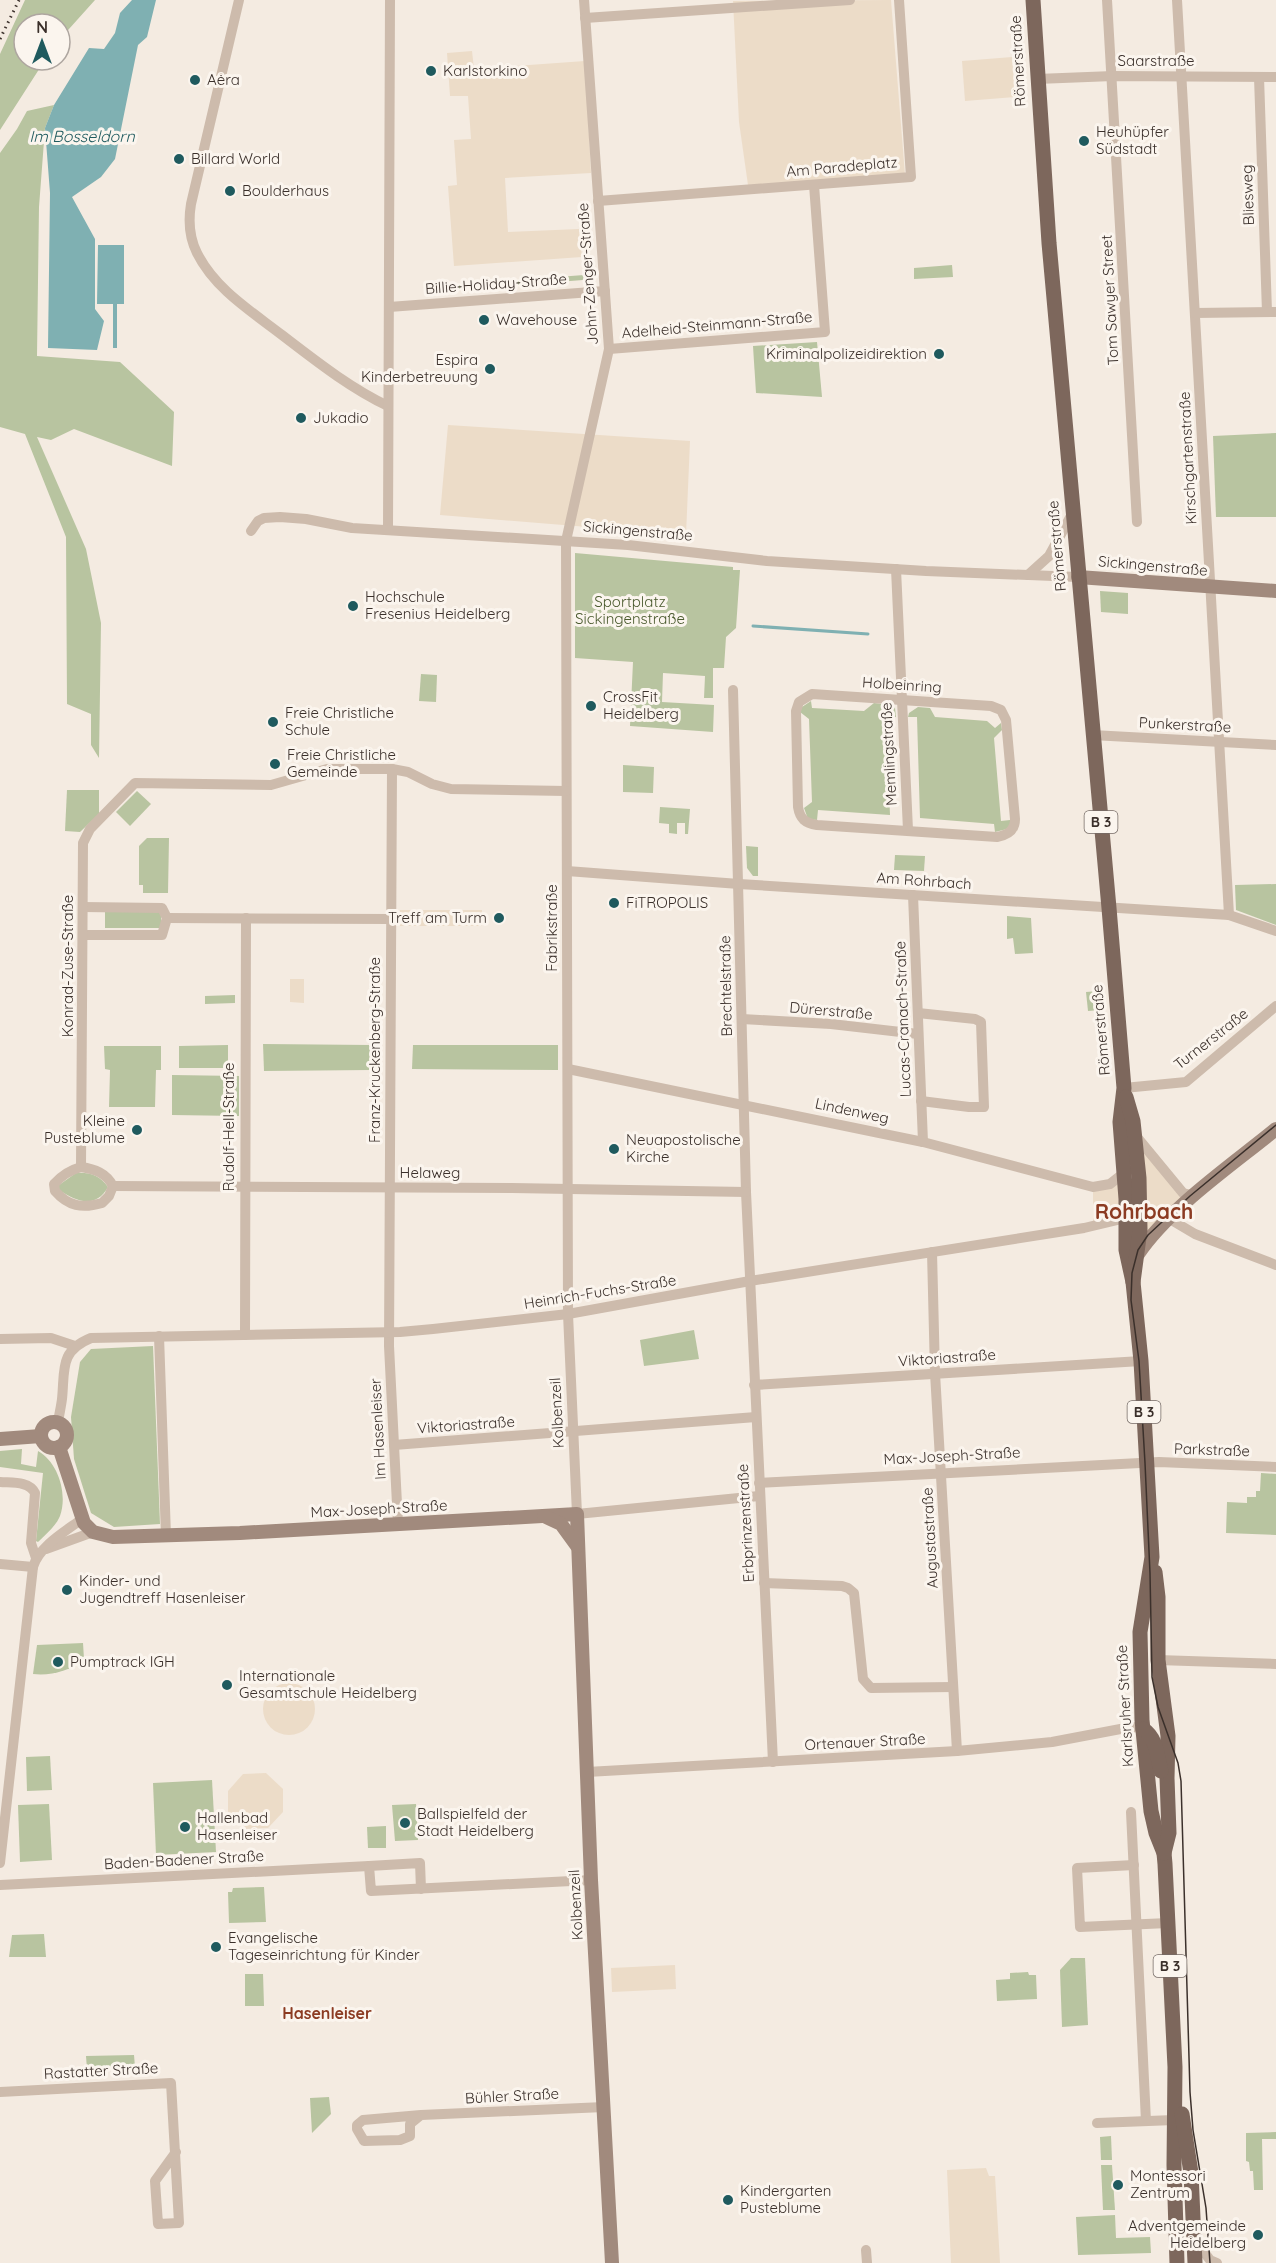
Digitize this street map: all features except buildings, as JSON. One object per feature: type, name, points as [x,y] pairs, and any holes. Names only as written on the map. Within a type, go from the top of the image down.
[{"type":"main road","name":"Römerstraße","points":[[1033,0],[1046,210],[1072,514],[1124,1088],[1135,1135],[1140,1209],[1138,1254]]},
{"type":"main road","name":"Römerstraße","points":[[1124,1088],[1120,1122],[1126,1250],[1133,1282]]},
{"type":"main road","name":"Karlsruher Straße","points":[[1138,1254],[1133,1282],[1141,1361],[1152,1557],[1158,1597],[1158,1660],[1168,1723],[1169,1833],[1164,1853],[1175,2067],[1174,2165],[1177,2263]]},
{"type":"main road","name":"Karlsruher Straße","points":[[1152,1557],[1140,1632],[1143,1728],[1151,1811],[1164,1853]]},
{"type":"main road","name":"B 3","points":[[1143,1728],[1150,1735],[1159,1756],[1160,1770],[1167,1778]]},
{"type":"main road","name":"Karlsruher Straße","points":[[1175,2067],[1191,2173],[1195,2263]]},
{"type":"street","points":[[239,0],[191,204],[189,227],[193,245],[202,262],[214,277],[238,301],[360,393],[388,406]]},
{"type":"street","points":[[388,529],[390,0]]},
{"type":"street","name":"John-Zenger-Straße","points":[[566,541],[609,349],[584,0]]},
{"type":"street","points":[[585,18],[850,0]]},
{"type":"street","name":"Am Paradeplatz","points":[[598,201],[911,177],[899,0]]},
{"type":"street","name":"Tom Sawyer Street","points":[[1107,0],[1137,522]]},
{"type":"street","name":"Kirschgartenstraße","points":[[1177,0],[1229,915]]},
{"type":"street","name":"Saarstraße","points":[[1037,79],[1113,76],[1276,77]]},
{"type":"street","name":"Bliesweg","points":[[1259,77],[1271,312]]},
{"type":"street","name":"Adelheid-Steinmann-Straße","points":[[609,349],[825,332],[814,185]]},
{"type":"street","name":"Billie-Holiday-Straße","points":[[389,307],[605,291]]},
{"type":"street","points":[[1195,313],[1271,312]]},
{"type":"street","points":[[1028,575],[1049,556],[1072,514]]},
{"type":"street","name":"Sickingenstraße","points":[[251,531],[258,521],[271,517],[306,519],[352,528],[628,545],[768,561],[1078,577],[1276,591]]},
{"type":"street","name":"Fabrikstraße","points":[[566,541],[568,1314]]},
{"type":"street","name":"Memlingstraße","points":[[896,569],[908,830]]},
{"type":"street","name":"Brechtelstraße","points":[[733,690],[750,1281]]},
{"type":"street","name":"Holbeinring","points":[[817,694],[991,706],[1004,713],[1015,819],[1010,832],[997,837],[908,830],[809,824],[802,818],[798,807],[796,711],[803,698],[817,694]]},
{"type":"street","name":"Punkerstraße","points":[[1092,735],[1276,745]]},
{"type":"street","name":"Konrad-Zuse-Straße","points":[[81,1167],[83,843],[90,829],[135,783],[272,785],[327,769],[392,769]]},
{"type":"street","points":[[392,769],[408,772],[432,784],[451,789],[566,791]]},
{"type":"street","name":"Franz-Kruckenberg-Straße","points":[[389,1332],[392,769]]},
{"type":"street","name":"Am Rohrbach","points":[[567,871],[1229,915],[1276,931]]},
{"type":"street","name":"Lucas-Cranach-Straße","points":[[914,895],[923,1142]]},
{"type":"street","points":[[83,907],[162,908],[167,918],[162,935],[83,935]]},
{"type":"street","points":[[167,918],[391,919]]},
{"type":"street","name":"Rudolf-Hell-Straße","points":[[245,1335],[246,918]]},
{"type":"street","name":"Turnerstraße","points":[[1124,1088],[1186,1082],[1276,1006]]},
{"type":"street","points":[[918,1012],[975,1018],[981,1022],[984,1107],[921,1101]]},
{"type":"street","name":"Dürerstraße","points":[[742,1019],[831,1024],[918,1034]]},
{"type":"street","name":"Lindenweg","points":[[568,1069],[923,1142],[1093,1187],[1110,1184],[1124,1173]]},
{"type":"street","name":"Karlsruher Straße","points":[[1138,1254],[1168,1218],[1276,1129]]},
{"type":"street","points":[[1135,1135],[1182,1193],[1195,1196]]},
{"type":"street","points":[[81,1167],[100,1172],[110,1179],[113,1186],[109,1196],[102,1203],[83,1207],[67,1204],[55,1191],[54,1184],[65,1173],[81,1167]]},
{"type":"street","name":"Helaweg","points":[[113,1186],[746,1192]]},
{"type":"street","name":"Heinrich-Fuchs-Straße","points":[[75,1346],[98,1337],[389,1332],[568,1314],[750,1281],[1092,1226],[1126,1218]]},
{"type":"street","points":[[1168,1218],[1195,1234],[1276,1265]]},
{"type":"street","name":"Augustastraße","points":[[932,1252],[935,1373],[957,1751]]},
{"type":"street","name":"Erbprinzenstraße","points":[[750,1281],[772,1762]]},
{"type":"street","name":"Kolbenzeil","points":[[568,1314],[591,1880],[612,2263]]},
{"type":"street","name":"Im Hasenleiser","points":[[389,1332],[398,1524]]},
{"type":"street","points":[[159,1336],[166,1536]]},
{"type":"street","points":[[0,1339],[51,1338],[75,1346],[66,1360],[58,1423]]},
{"type":"street","name":"Viktoriastraße","points":[[754,1385],[1141,1361]]},
{"type":"street","name":"Viktoriastraße","points":[[394,1445],[756,1417]]},
{"type":"street","points":[[41,1436],[46,1425],[58,1423]]},
{"type":"street","points":[[41,1436],[47,1446],[59,1447],[65,1441],[66,1432],[58,1423]]},
{"type":"street","points":[[0,1439],[41,1436]]},
{"type":"street","points":[[59,1447],[82,1519],[93,1532]]},
{"type":"street","name":"Max-Joseph-Straße","points":[[759,1483],[1147,1463]]},
{"type":"street","name":"Parkstraße","points":[[1147,1463],[1276,1467]]},
{"type":"street","points":[[0,1482],[30,1486],[36,1498],[31,1543],[34,1563],[2,1817],[0,1863]]},
{"type":"street","name":"Max-Joseph-Straße","points":[[93,1532],[117,1538],[398,1524],[577,1514],[759,1496]]},
{"type":"street","points":[[543,1516],[561,1524],[577,1546]]},
{"type":"street","points":[[0,1563],[34,1563],[58,1535],[82,1519]]},
{"type":"street","points":[[46,1549],[93,1532]]},
{"type":"street","points":[[764,1583],[842,1586],[854,1593],[863,1679],[871,1688],[953,1687]]},
{"type":"street","points":[[1158,1660],[1276,1664]]},
{"type":"street","name":"Ortenauer Straße","points":[[587,1772],[957,1751],[1052,1742],[1131,1727],[1143,1728]]},
{"type":"street","points":[[1131,1812],[1146,2121]]},
{"type":"street","name":"Baden-Badener Straße","points":[[0,1885],[420,1863],[421,1889]]},
{"type":"street","points":[[1134,1865],[1077,1868],[1080,1927],[1168,1923]]},
{"type":"street","points":[[369,1866],[371,1891],[591,1880]]},
{"type":"street","name":"Rastatter Straße","points":[[0,2092],[171,2083],[176,2152],[178,2223],[158,2224],[155,2181],[176,2152]]},
{"type":"street","name":"Bühler Straße","points":[[421,2115],[410,2124],[410,2136],[400,2140],[364,2141],[357,2129],[357,2125],[363,2120],[421,2115],[604,2106]]},
{"type":"street","points":[[1097,2123],[1174,2120]]},
{"type":"street","points":[[1193,2237],[1210,2260],[1217,2263]]},
{"type":"street","points":[[866,2250],[867,2263]]},
{"type":"green space","points":[[25,0],[95,0],[72,26],[72,12],[19,12]]},
{"type":"green space","points":[[12,28],[12,72],[37,72],[0,130],[0,54]]},
{"type":"green space","points":[[54,105],[45,128],[39,207],[37,356],[120,362],[174,412],[172,466],[74,429],[51,440],[37,437],[86,549],[101,623],[99,758],[91,745],[91,714],[67,704],[66,537],[25,434],[0,427],[0,153],[27,111]]},
{"type":"green space","points":[[952,265],[953,277],[914,279],[914,268]]},
{"type":"green space","points":[[584,275],[583,280],[438,291],[437,286]]},
{"type":"green space","points":[[817,342],[822,397],[756,393],[753,346]]},
{"type":"green space","points":[[1276,433],[1276,517],[1216,517],[1213,436]]},
{"type":"green space","name":"Sportplatz Sickingenstraße","points":[[575,553],[733,567],[733,570],[740,570],[736,628],[726,637],[724,668],[713,668],[713,698],[704,698],[705,676],[663,673],[662,702],[714,705],[713,732],[630,726],[633,662],[575,658]]},
{"type":"green space","points":[[1100,591],[1128,593],[1128,614],[1101,612]]},
{"type":"green space","points":[[421,674],[437,675],[436,702],[419,701]]},
{"type":"green space","points":[[811,701],[812,708],[864,711],[874,703],[891,705],[895,708],[896,717],[886,718],[890,815],[818,810],[817,820],[808,819],[804,808],[812,802],[809,719],[800,712],[802,707]]},
{"type":"green space","points":[[918,707],[930,708],[935,717],[987,721],[995,728],[1001,723],[1002,730],[994,738],[1001,821],[1010,820],[1007,829],[995,832],[994,824],[920,818],[917,717],[908,717],[909,713]]},
{"type":"green space","points":[[623,765],[654,767],[653,793],[623,792]]},
{"type":"green space","points":[[67,790],[99,790],[99,814],[80,832],[65,831]]},
{"type":"green space","points":[[137,791],[151,804],[130,826],[116,812]]},
{"type":"green space","points":[[660,807],[690,809],[688,834],[685,834],[685,823],[677,823],[677,834],[669,833],[669,824],[659,823]]},
{"type":"green space","points":[[147,838],[169,838],[168,893],[143,893],[143,885],[139,885],[139,846]]},
{"type":"green space","points":[[746,846],[758,847],[758,876],[753,876],[747,868]]},
{"type":"green space","points":[[895,855],[925,856],[924,871],[894,870]]},
{"type":"green space","points":[[1276,884],[1276,925],[1236,910],[1235,885]]},
{"type":"green space","points":[[105,911],[161,911],[161,928],[105,928]]},
{"type":"green space","points":[[1007,916],[1031,918],[1033,953],[1015,954],[1013,938],[1007,939]]},
{"type":"green space","points":[[1099,991],[1100,1010],[1088,1011],[1086,992]]},
{"type":"green space","points":[[235,995],[235,1003],[205,1004],[205,996]]},
{"type":"green space","points":[[263,1044],[371,1045],[371,1070],[264,1071]]},
{"type":"green space","points":[[228,1045],[228,1068],[179,1068],[179,1046]]},
{"type":"green space","points":[[413,1045],[558,1045],[558,1070],[412,1069]]},
{"type":"green space","points":[[104,1046],[161,1046],[161,1070],[156,1070],[155,1107],[109,1107],[110,1070],[105,1069]]},
{"type":"green space","points":[[172,1075],[239,1076],[239,1116],[172,1115]]},
{"type":"green space","points":[[76,1173],[94,1176],[108,1187],[97,1199],[91,1201],[79,1200],[59,1190],[59,1185]]},
{"type":"green space","points":[[694,1330],[699,1359],[644,1366],[640,1340]]},
{"type":"green space","points":[[153,1346],[160,1524],[114,1527],[91,1513],[74,1459],[71,1417],[80,1362],[91,1349]]},
{"type":"green space","points":[[22,1449],[21,1464],[36,1467],[38,1451],[45,1456],[56,1471],[62,1489],[60,1516],[38,1542],[36,1541],[43,1473],[0,1467],[0,1451]]},
{"type":"green space","points":[[1261,1473],[1276,1474],[1276,1535],[1226,1533],[1227,1502],[1247,1503],[1247,1497],[1256,1497],[1256,1491],[1260,1491]]},
{"type":"green space","name":"Pumptrack IGH","points":[[83,1643],[84,1659],[73,1667],[60,1672],[33,1674],[37,1645]]},
{"type":"green space","points":[[50,1756],[52,1790],[27,1791],[26,1757]]},
{"type":"green space","name":"Hallenbad Hasenleiser","points":[[212,1780],[216,1852],[156,1855],[153,1783]]},
{"type":"green space","points":[[49,1804],[52,1860],[20,1862],[18,1805]]},
{"type":"green space","name":"Ballspielfeld der Stadt Heidelberg","points":[[416,1804],[418,1840],[395,1841],[392,1805]]},
{"type":"green space","points":[[386,1826],[386,1848],[368,1848],[367,1827]]},
{"type":"green space","points":[[264,1887],[266,1922],[229,1923],[228,1892],[232,1892],[233,1888]]},
{"type":"green space","points":[[44,1934],[46,1957],[9,1957],[12,1935]]},
{"type":"green space","points":[[1071,1958],[1085,1958],[1088,2025],[1062,2027],[1060,1970]]},
{"type":"green space","points":[[1028,1972],[1029,1975],[1036,1975],[1037,1999],[997,2001],[996,1980],[1010,1979],[1010,1973]]},
{"type":"green space","points":[[245,1974],[263,1974],[264,2006],[245,2006]]},
{"type":"green space","points":[[134,2055],[135,2067],[87,2069],[86,2056]]},
{"type":"green space","points":[[329,2097],[331,2114],[312,2133],[310,2098]]},
{"type":"green space","points":[[1276,2132],[1276,2139],[1262,2139],[1263,2190],[1254,2190],[1253,2171],[1250,2171],[1249,2162],[1246,2161],[1246,2133]]},
{"type":"green space","points":[[1111,2136],[1112,2160],[1101,2160],[1100,2137]]},
{"type":"green space","points":[[1101,2165],[1112,2165],[1115,2210],[1103,2210]]},
{"type":"green space","points":[[1115,2215],[1116,2238],[1150,2237],[1151,2253],[1078,2255],[1076,2217]]},
{"type":"shaded area","points":[[891,0],[905,175],[748,185],[739,122],[733,1]]},
{"type":"shaded area","points":[[472,51],[474,69],[585,61],[591,173],[505,178],[508,232],[579,229],[582,257],[454,266],[448,186],[457,185],[454,140],[471,139],[468,96],[450,96],[447,53]]},
{"type":"shaded area","points":[[1012,57],[1015,97],[965,101],[962,61]]},
{"type":"shaded area","points":[[448,425],[690,441],[686,535],[440,515]]},
{"type":"shaded area","points":[[400,910],[482,910],[482,926],[400,926]]},
{"type":"shaded area","points":[[290,979],[304,979],[304,1003],[290,1002]]},
{"type":"shaded area","points":[[1142,1150],[1185,1197],[1145,1235]]},
{"type":"shaded area","points":[[1120,1179],[1121,1216],[1093,1222],[1093,1187]]},
{"type":"shaded area","points":[[284,1683],[294,1683],[303,1687],[311,1695],[315,1709],[311,1723],[303,1731],[294,1735],[284,1735],[275,1731],[267,1723],[263,1714],[263,1704],[267,1695],[275,1687]]},
{"type":"shaded area","points":[[266,1773],[283,1789],[283,1812],[268,1828],[245,1829],[228,1813],[228,1791],[243,1774]]},
{"type":"shaded area","points":[[675,1965],[676,1989],[612,1992],[611,1968]]},
{"type":"shaded area","points":[[986,2168],[989,2176],[995,2176],[1000,2263],[951,2263],[947,2170]]},
{"type":"water","name":"Im Bosseldorn","points":[[132,0],[156,0],[147,37],[138,45],[115,159],[101,177],[72,197],[95,239],[95,309],[104,321],[97,350],[48,348],[50,193],[45,128],[54,105],[89,48],[104,49],[115,33],[120,13]]},
{"type":"water","points":[[98,245],[124,245],[124,304],[117,304],[117,348],[113,348],[113,304],[97,304]]},
{"type":"waterway","points":[[753,626],[868,634]]},
{"type":"tram line","points":[[1210,2263],[1206,2208],[1193,2130],[1190,2092],[1181,1781],[1178,1763],[1158,1707],[1152,1677],[1145,1463],[1139,1361],[1131,1300],[1132,1273],[1138,1250],[1148,1235],[1190,1196],[1276,1125]]},
{"type":"railway","points":[[0,39],[19,0]]},
{"type":"place","name":"Karlstorkino","points":[[431,71]]},
{"type":"place","name":"Aėra","points":[[195,80]]},
{"type":"place","name":"Heuhüpfer Südstadt","points":[[1084,141]]},
{"type":"place","name":"Billard World","points":[[179,159]]},
{"type":"place","name":"Boulderhaus","points":[[230,191]]},
{"type":"place","name":"Wavehouse","points":[[484,320]]},
{"type":"place","name":"Kriminalpolizeidirektion","points":[[939,354]]},
{"type":"place","name":"Espira Kinderbetreuung","points":[[490,369]]},
{"type":"place","name":"Jukadio","points":[[301,418]]},
{"type":"place","name":"Hochschule Fresenius Heidelberg","points":[[353,606]]},
{"type":"place","name":"CrossFit Heidelberg","points":[[591,706]]},
{"type":"place","name":"Freie Christliche Schule","points":[[273,722]]},
{"type":"place","name":"Freie Christliche Gemeinde","points":[[275,764]]},
{"type":"place","name":"FiTROPOLIS","points":[[614,903]]},
{"type":"place","name":"Treff am Turm","points":[[499,918]]},
{"type":"place","name":"Kleine Pusteblume","points":[[137,1130]]},
{"type":"place","name":"Neuapostolische Kirche","points":[[614,1149]]},
{"type":"place","name":"Kinder- und Jugendtreff Hasenleiser","points":[[67,1590]]},
{"type":"place","name":"Pumptrack IGH","points":[[58,1662]]},
{"type":"place","name":"Internationale Gesamtschule Heidelberg","points":[[227,1685]]},
{"type":"place","name":"Ballspielfeld der Stadt Heidelberg","points":[[405,1823]]},
{"type":"place","name":"Hallenbad Hasenleiser","points":[[185,1827]]},
{"type":"place","name":"Evangelische Tageseinrichtung für Kinder","points":[[216,1947]]},
{"type":"place","name":"Montessori Zentrum","points":[[1118,2185]]},
{"type":"place","name":"Kindergarten Pusteblume","points":[[728,2200]]},
{"type":"place","name":"Adventgemeinde Heidelberg","points":[[1258,2235]]},
{"type":"district","name":"Rohrbach","points":[[1144,1212]]},
{"type":"district","name":"Hasenleiser","points":[[327,2013]]}]
